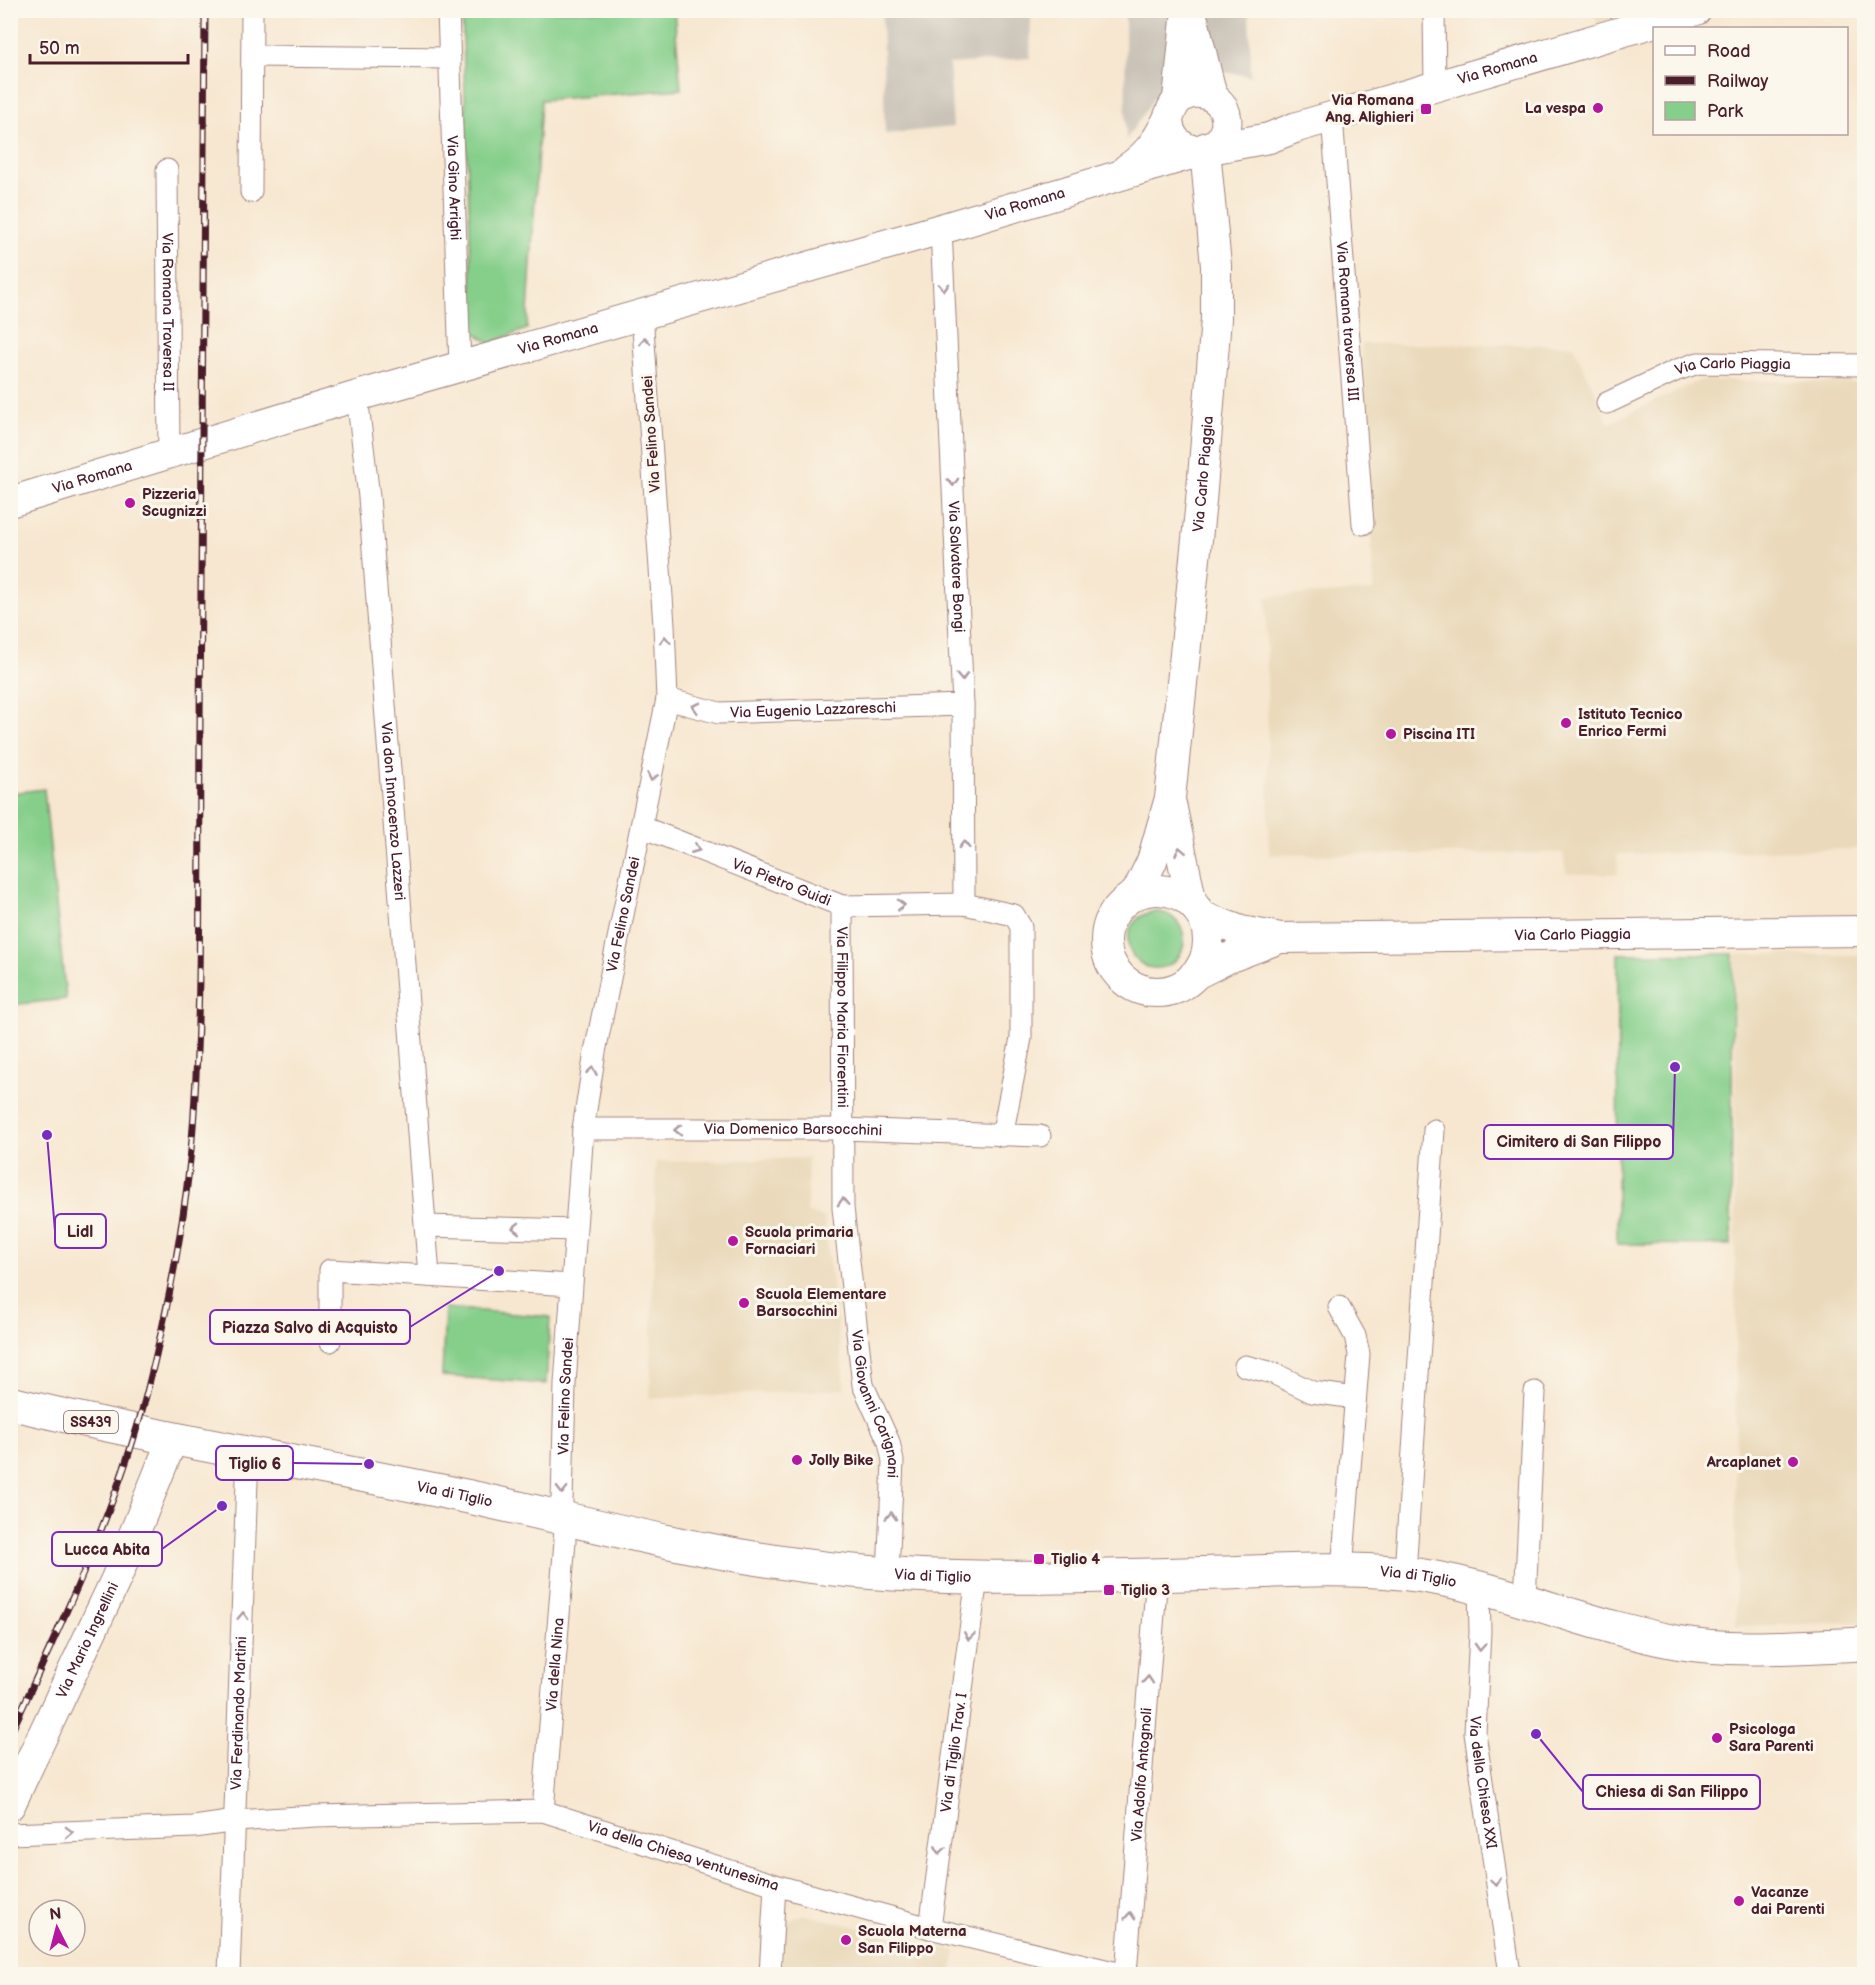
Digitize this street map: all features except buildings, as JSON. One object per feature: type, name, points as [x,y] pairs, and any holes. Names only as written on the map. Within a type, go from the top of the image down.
[{"type":"main road","name":"Via di Tiglio","points":[[10,1403],[172,1440],[248,1453],[776,1562],[888,1574],[977,1578],[1342,1570],[1405,1573],[1525,1600],[1650,1636],[1693,1645],[1746,1648],[1864,1644]]},
{"type":"street","points":[[251,192],[252,10]]},
{"type":"street","name":"Via Gino Arrighi","points":[[448,10],[460,367]]},
{"type":"street","points":[[1189,10],[1217,101]]},
{"type":"street","points":[[1173,110],[1189,10]]},
{"type":"street","points":[[1434,10],[1435,87]]},
{"type":"street","name":"Via Romana","points":[[10,502],[169,456],[357,396],[941,229],[1205,150],[1269,138],[1332,116],[1696,10]]},
{"type":"street","points":[[252,57],[450,58]]},
{"type":"street","name":"Via Romana","points":[[1105,181],[1148,153],[1173,110],[1196,92],[1259,124],[1297,127]]},
{"type":"street","name":"Via Romana","points":[[1173,110],[1170,132],[1177,143],[1190,149],[1205,150],[1218,143],[1224,133],[1227,120],[1217,101]]},
{"type":"street","name":"Via Romana traversa III","points":[[1332,116],[1363,524]]},
{"type":"street","name":"Via Carlo Piaggia","points":[[1136,894],[1152,861],[1170,798],[1201,501],[1216,319],[1216,266],[1205,150]]},
{"type":"street","name":"Via Romana Traversa II","points":[[167,170],[169,456]]},
{"type":"street","name":"Via Salvatore Bongi","points":[[941,229],[963,705],[964,904]]},
{"type":"street","name":"Via Felino Sandei","points":[[562,1517],[565,1384],[583,1129],[595,1052],[667,699],[664,625],[642,314]]},
{"type":"street","name":"Via Carlo Piaggia","points":[[1607,403],[1677,370],[1698,363],[1864,364]]},
{"type":"street","name":"Via don Innocenzo Lazzeri","points":[[357,396],[370,507],[429,1276]]},
{"type":"street","name":"Via Eugenio Lazzareschi","points":[[667,699],[720,714],[963,705]]},
{"type":"street","name":"Via Carlo Piaggia","points":[[1170,798],[1197,910],[1241,931],[1281,938],[1864,931]]},
{"type":"street","name":"Via Pietro Guidi","points":[[642,827],[842,906],[964,904]]},
{"type":"street","points":[[1166,891],[1197,910],[1206,930],[1208,945],[1204,961],[1194,975],[1173,989],[1156,991],[1131,985],[1113,967],[1107,951],[1108,926],[1116,910],[1136,894],[1166,891]]},
{"type":"street","points":[[964,904],[1014,915],[1021,927],[1021,1038],[1002,1136]]},
{"type":"street","name":"Via Filippo Maria Fiorentini","points":[[842,906],[842,1129]]},
{"type":"street","name":"Via Carlo Piaggia","points":[[1194,975],[1228,958],[1281,938]]},
{"type":"street","name":"Via Domenico Barsocchini","points":[[583,1129],[842,1129],[1040,1136]]},
{"type":"street","name":"Via Giovanni Carignani","points":[[842,1129],[843,1208],[863,1385],[889,1442],[893,1461],[888,1574]]},
{"type":"street","points":[[1405,1573],[1434,1130]]},
{"type":"street","points":[[426,1226],[575,1230]]},
{"type":"street","points":[[330,1341],[330,1270],[572,1285]]},
{"type":"street","points":[[1339,1308],[1355,1336],[1359,1354],[1342,1570]]},
{"type":"street","points":[[1245,1366],[1273,1373],[1312,1392],[1355,1398]]},
{"type":"street","points":[[1525,1600],[1535,1392]]},
{"type":"street","name":"Via Mario Ingrellini","points":[[10,1805],[116,1579],[172,1440]]},
{"type":"street","name":"Via Ferdinando Martini","points":[[229,1974],[248,1453]]},
{"type":"street","name":"Via della Nina","points":[[543,1811],[565,1541],[562,1517]]},
{"type":"street","name":"Via Adolfo Antognoli","points":[[1124,1974],[1157,1574]]},
{"type":"street","name":"Via di Tiglio Trav. I","points":[[930,1928],[977,1578]]},
{"type":"street","name":"Via della Chiesa XXI","points":[[1479,1589],[1480,1632],[1474,1733],[1510,1974]]},
{"type":"street","name":"Via della Chiesa ventunesima","points":[[10,1833],[194,1827],[236,1821],[315,1816],[543,1811],[775,1885],[930,1928],[1124,1974]]},
{"type":"street","points":[[770,1974],[775,1885]]},
{"type":"shaded area","points":[[1594,10],[1640,11],[1597,24]]},
{"type":"shaded area","points":[[882,11],[1031,11],[1030,58],[949,64],[953,127],[885,134]]},
{"type":"shaded area","points":[[1125,11],[1249,11],[1251,76],[1214,71],[1165,81],[1126,140]]},
{"type":"shaded area","name":"Istituto Tecnico Enrico Fermi","points":[[1361,344],[1573,345],[1609,423],[1700,380],[1861,383],[1864,388],[1864,849],[1617,854],[1618,874],[1566,874],[1563,853],[1269,855],[1266,597],[1374,591]]},
{"type":"shaded area","points":[[1735,954],[1864,955],[1864,1622],[1736,1626]]},
{"type":"shaded area","name":"Scuola Elementare Barsocchini","points":[[808,1158],[807,1212],[824,1218],[845,1389],[650,1399],[656,1162]]},
{"type":"shaded area","name":"Scuola Materna San Filippo","points":[[803,1914],[956,1951],[952,1974],[782,1974],[782,1929],[788,1922]]},
{"type":"green space","points":[[462,11],[674,11],[681,89],[541,100],[527,329],[490,343],[474,332],[473,322]]},
{"type":"green space","points":[[44,789],[66,999],[11,1005],[11,793]]},
{"type":"green space","points":[[1156,912],[1167,914],[1176,920],[1182,929],[1184,940],[1182,951],[1176,960],[1167,966],[1156,968],[1145,966],[1136,960],[1130,951],[1128,940],[1130,929],[1136,920],[1145,914]]},
{"type":"green space","points":[[1618,954],[1733,954],[1731,1245],[1617,1244]]},
{"type":"green space","points":[[445,1308],[550,1317],[546,1384],[442,1376]]},
{"type":"railway","points":[[10,1735],[86,1567],[134,1437],[147,1392],[177,1254],[191,1148],[197,1065],[199,968],[205,10]]},
{"type":"place","name":"La vespa","points":[[1598,108]]},
{"type":"place","name":"Via Romana Ang. Alighieri","points":[[1426,109]]},
{"type":"place","name":"Pizzeria Scugnizzi","points":[[130,503]]},
{"type":"place","name":"Istituto Tecnico Enrico Fermi","points":[[1566,723]]},
{"type":"place","name":"Piscina ITI","points":[[1391,734]]},
{"type":"place","name":"Cimitero di San Filippo","points":[[1675,1067]]},
{"type":"place","name":"Lidl","points":[[47,1135]]},
{"type":"place","name":"Scuola primaria Fornaciari","points":[[733,1241]]},
{"type":"place","name":"Piazza Salvo di Acquisto","points":[[499,1271]]},
{"type":"place","name":"Scuola Elementare Barsocchini","points":[[744,1303]]},
{"type":"place","name":"Jolly Bike","points":[[797,1460]]},
{"type":"place","name":"Arcaplanet","points":[[1793,1462]]},
{"type":"place","name":"Tiglio 6","points":[[369,1464]]},
{"type":"place","name":"Lucca Abita","points":[[222,1506]]},
{"type":"place","name":"Tiglio 4","points":[[1039,1559]]},
{"type":"place","name":"Tiglio 3","points":[[1109,1590]]},
{"type":"place","name":"Chiesa di San Filippo","points":[[1536,1734]]},
{"type":"place","name":"Psicologa Sara Parenti","points":[[1717,1738]]},
{"type":"place","name":"Vacanze dai Parenti","points":[[1739,1901]]},
{"type":"place","name":"Scuola Materna San Filippo","points":[[846,1940]]}]
